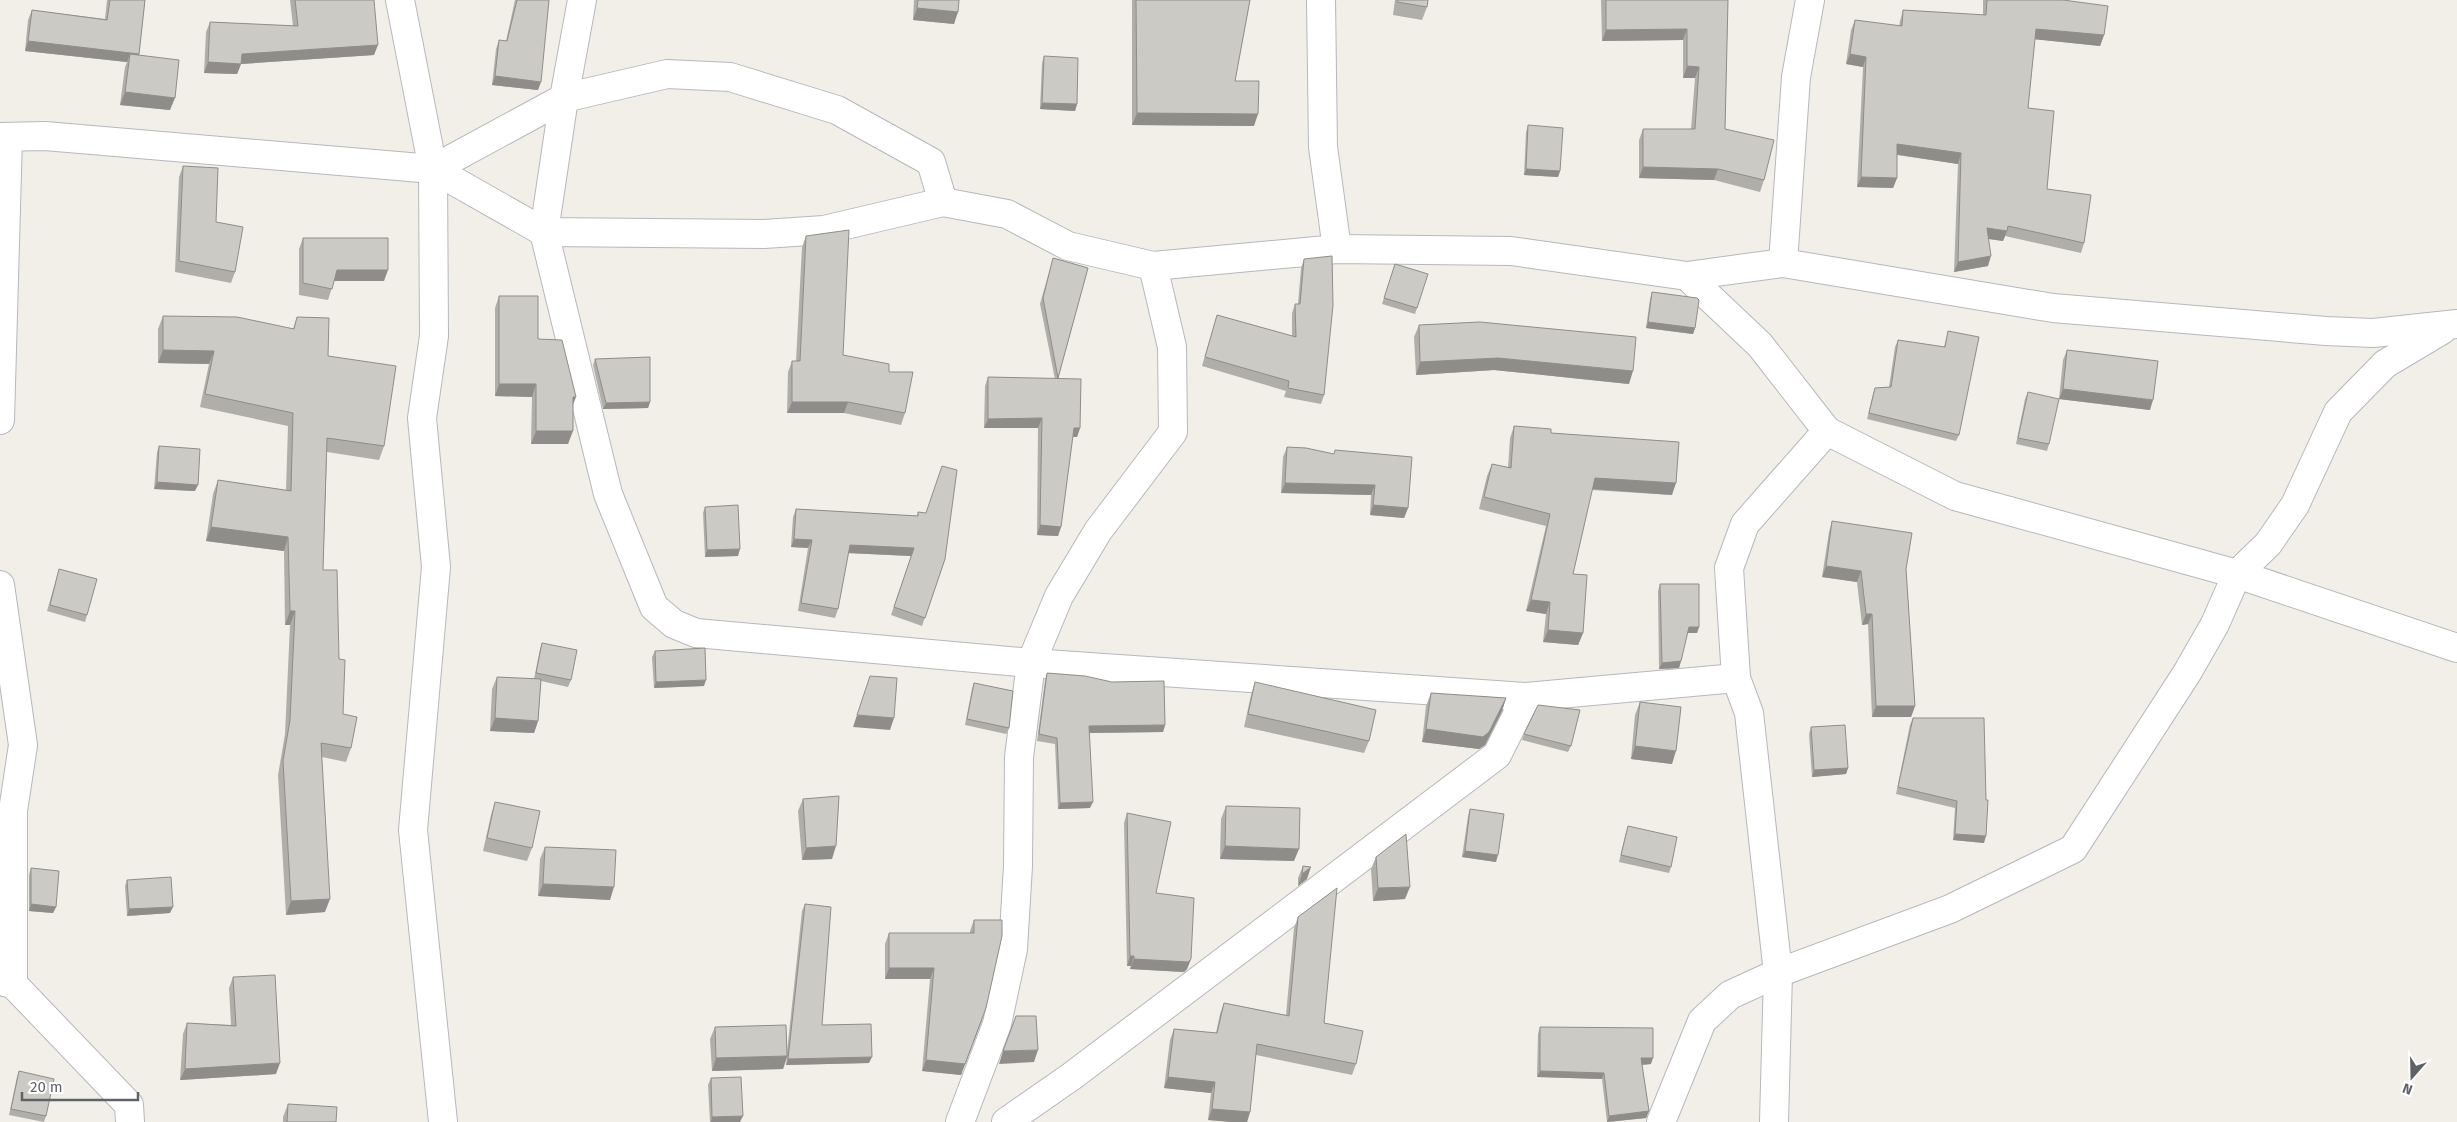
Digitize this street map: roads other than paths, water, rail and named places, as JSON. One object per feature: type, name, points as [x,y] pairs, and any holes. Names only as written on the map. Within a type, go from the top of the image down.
[{"type":"street","points":[[400,0],[432,169],[434,336],[422,418],[436,568],[413,830],[443,1122]]},
{"type":"street","points":[[582,0],[564,98],[544,232],[608,494],[654,607],[674,624],[696,633],[1031,663],[1526,697],[1736,678]]},
{"type":"street","points":[[1321,0],[1324,147],[1337,249]]},
{"type":"street","points":[[1783,263],[1796,77],[1810,0]]},
{"type":"street","points":[[432,169],[564,98],[667,74],[730,77],[837,110],[899,143],[931,162],[943,202]]},
{"type":"street","points":[[0,420],[4,137],[45,136],[432,169],[544,232],[764,234],[824,230],[943,202],[1007,214],[1068,246],[1153,266],[1337,249],[1511,251],[1687,276],[1783,263],[2053,308],[2124,315],[2374,333],[2453,325]]},
{"type":"street","points":[[960,1122],[997,1024],[1013,949],[1018,866],[1020,757],[1031,663],[1059,596],[1098,531],[1173,432],[1172,347],[1153,266]]},
{"type":"street","points":[[1687,276],[1760,346],[1827,431],[1956,496],[2237,574],[2457,648]]},
{"type":"street","points":[[1661,1122],[1702,1021],[1730,995],[1778,972],[1950,909],[2073,849],[2188,673],[2215,624],[2237,574],[2268,544],[2295,505],[2338,412],[2385,364],[2453,325]]},
{"type":"street","points":[[1774,1122],[1778,972],[1749,713],[1736,678],[1729,568],[1745,524],[1827,431]]},
{"type":"street","points":[[0,585],[23,745],[14,811],[6,982],[128,1105],[130,1122]]},
{"type":"street","points":[[1006,1122],[1080,1070],[1498,755],[1526,697]]}]
